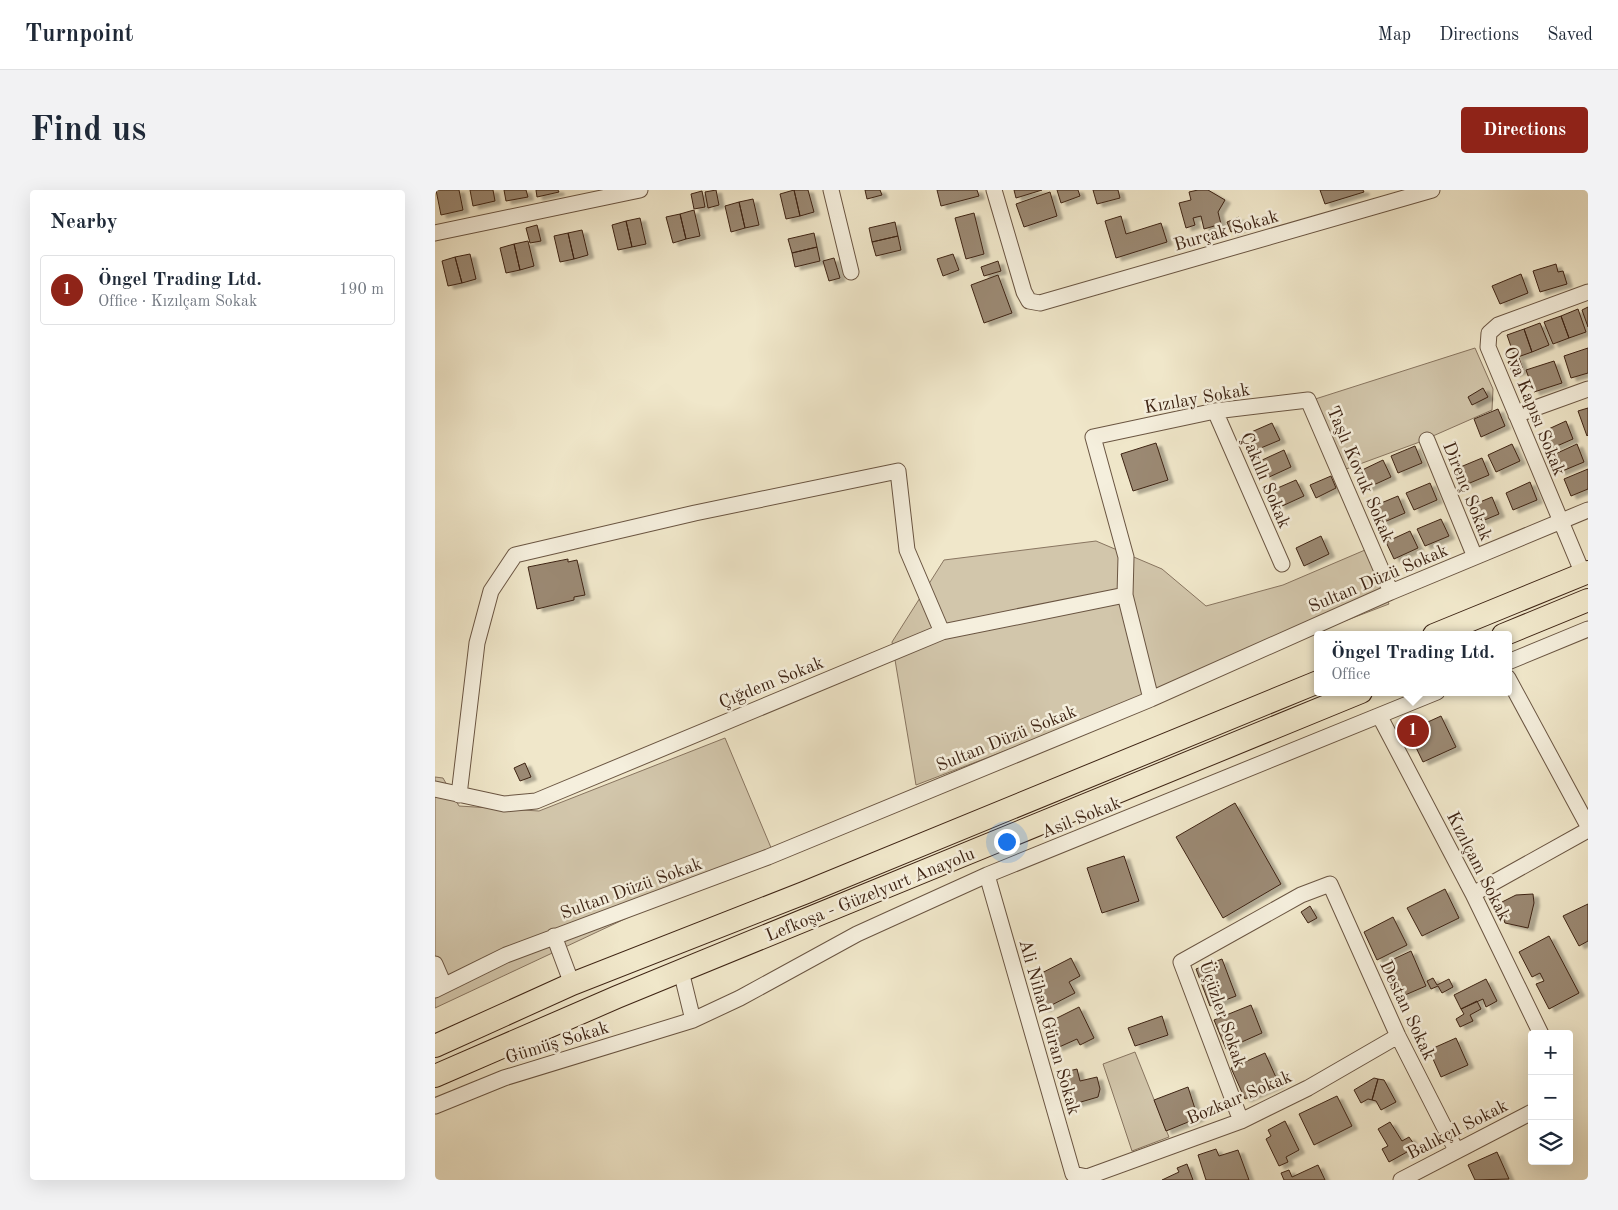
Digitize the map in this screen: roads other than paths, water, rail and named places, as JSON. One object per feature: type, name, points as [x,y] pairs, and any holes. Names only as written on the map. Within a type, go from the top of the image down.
[{"type":"highway","points":[[1444,631],[1585,573]]},
{"type":"highway","points":[[1512,631],[1588,600]]},
{"type":"highway","name":"Lefkoşa - Güzelyurt Anayolu","points":[[435,1046],[572,984],[795,896],[1314,684]]},
{"type":"highway","name":"Lefkoşa - Güzelyurt Anayolu","points":[[435,1076],[681,971],[1351,696]]},
{"type":"street","points":[[435,233],[640,190]]},
{"type":"street","points":[[831,190],[851,272]]},
{"type":"street","name":"Burçak Sokak","points":[[994,190],[1024,292],[1029,301],[1040,303],[1432,190]]},
{"type":"street","name":"Ova Kapısı Sokak","points":[[1585,573],[1560,522],[1488,347],[1489,333],[1498,325],[1588,292]]},
{"type":"street","points":[[1516,416],[1588,389]]},
{"type":"street","name":"Kızılay Sokak","points":[[1125,595],[1126,557],[1093,437],[1215,411],[1308,400]]},
{"type":"street","name":"Taşlı Kovuk Sokak","points":[[1308,400],[1391,592]]},
{"type":"street","name":"Çakıllı Sokak","points":[[1215,411],[1282,564]]},
{"type":"street","name":"Direnç Sokak","points":[[1427,440],[1475,557]]},
{"type":"street","points":[[459,795],[477,643],[491,591],[515,555],[695,513],[898,471],[907,550],[942,632]]},
{"type":"street","name":"Sultan Düzü Sokak","points":[[440,988],[506,955],[554,936],[643,906],[769,858],[1151,698],[1391,592],[1588,510]]},
{"type":"street","points":[[1125,595],[1151,698]]},
{"type":"street","name":"Çığdem Sokak","points":[[435,789],[504,804],[536,801],[942,632],[1125,595]]},
{"type":"street","points":[[1512,660],[1588,629]]},
{"type":"street","points":[[1512,685],[1588,826]]},
{"type":"street","name":"Asil Sokak","points":[[693,1020],[740,998],[857,934],[987,876],[1428,696]]},
{"type":"street","name":"Kızılçam Sokak","points":[[1379,717],[1473,894],[1539,1030]]},
{"type":"street","points":[[1473,894],[1588,830]]},
{"type":"street","name":"Ali Nihad Güran Sokak","points":[[987,876],[1073,1174],[1087,1177]]},
{"type":"street","name":"Destan Sokak","points":[[1330,884],[1399,1036],[1456,1150]]},
{"type":"street","name":"Üçüzler Sokak","points":[[1241,1121],[1181,962],[1301,895],[1330,884]]},
{"type":"street","points":[[554,936],[572,984]]},
{"type":"street","points":[[435,964],[440,988]]},
{"type":"street","points":[[681,971],[693,1020]]},
{"type":"street","name":"Gümüş Sokak","points":[[435,1106],[504,1078],[693,1020]]},
{"type":"street","name":"Bozkaır Sokak","points":[[1087,1177],[1241,1121],[1307,1088],[1399,1036]]},
{"type":"street","name":"Balıkçıl Sokak","points":[[1401,1180],[1528,1114]]},
{"type":"place","name":"Öngel Trading Ltd.","points":[[1413,731]]}]
